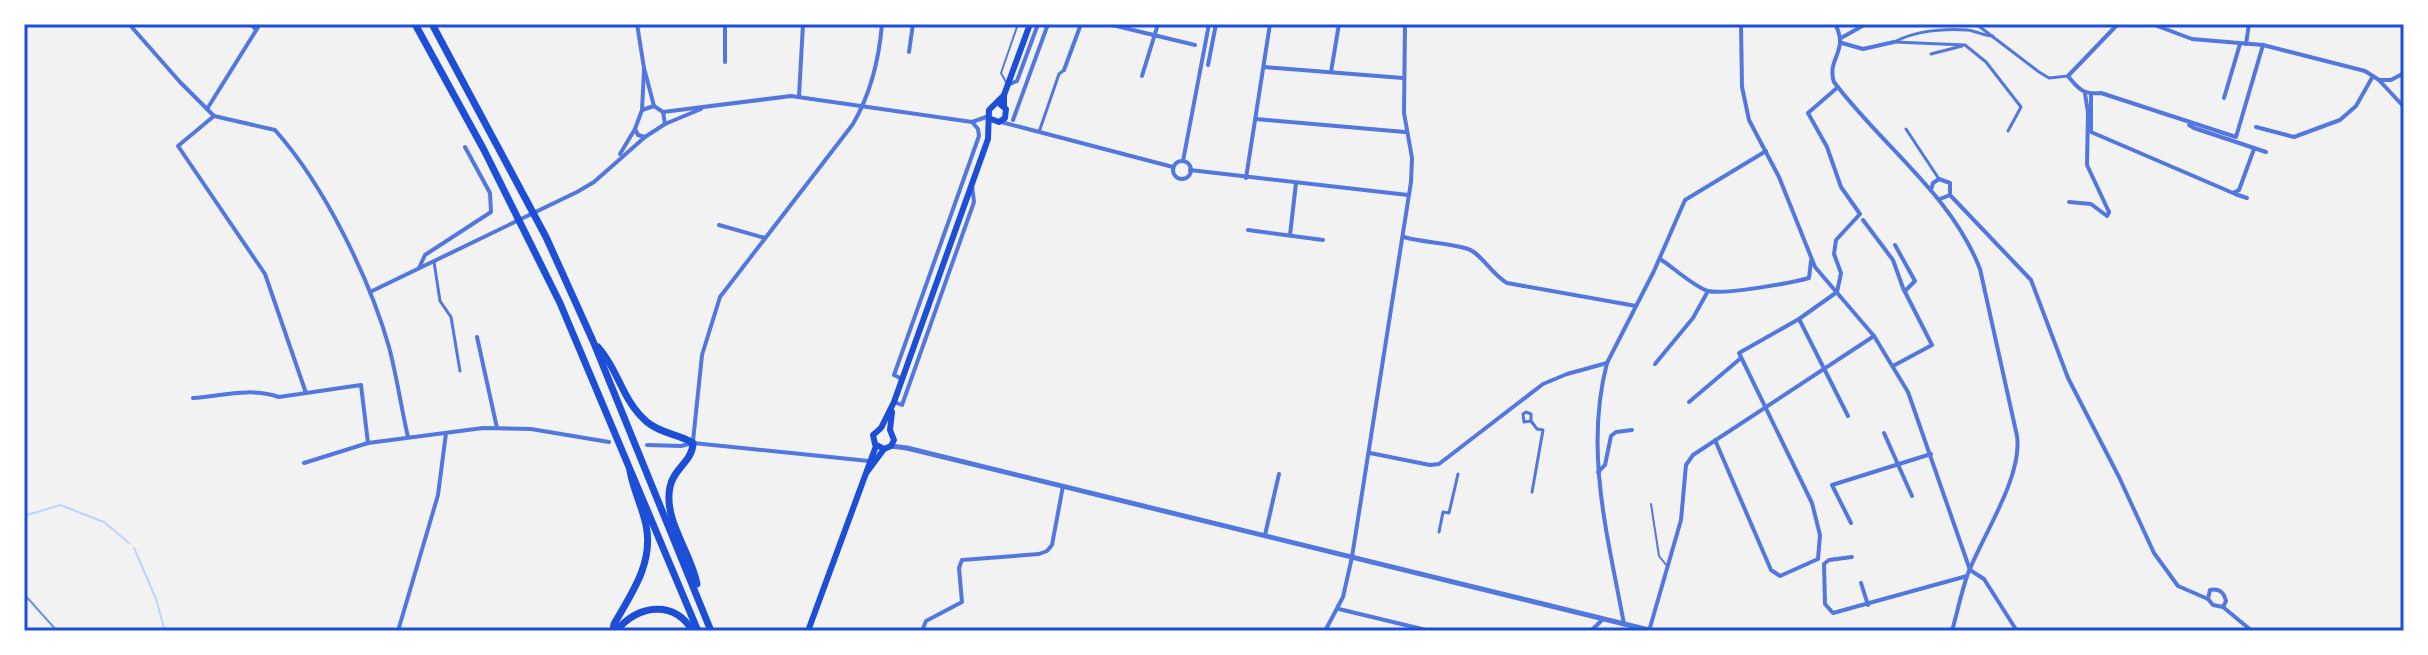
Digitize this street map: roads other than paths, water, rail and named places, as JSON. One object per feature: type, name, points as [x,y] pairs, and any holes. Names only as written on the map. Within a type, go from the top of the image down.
[{"type":"highway","points":[[415,24],[533,245],[618,435],[696,631]]},
{"type":"highway","points":[[432,24],[539,223],[593,341],[711,631]]},
{"type":"highway","points":[[593,341],[608,358],[624,395],[641,417],[659,431],[693,443],[693,452],[672,479],[669,497],[672,516],[694,572],[700,602]]},
{"type":"highway","points":[[615,631],[614,624],[640,578],[648,545],[646,526],[626,454]]},
{"type":"highway","points":[[615,631],[631,616],[657,609],[675,613],[696,631]]},
{"type":"main road","points":[[866,474],[892,433],[898,377],[925,315],[924,304],[939,274],[951,231],[989,137],[1000,122],[1004,95],[1030,24]]},
{"type":"main road","points":[[989,137],[991,107],[1002,109]]},
{"type":"main road","points":[[990,118],[1000,122]]},
{"type":"main road","points":[[883,447],[873,435],[881,428],[894,402]]},
{"type":"main road","points":[[881,428],[892,433]]},
{"type":"main road","points":[[809,630],[869,461],[883,447]]},
{"type":"street","points":[[129,24],[214,116],[270,128],[281,136],[333,214],[370,292],[389,346],[408,437]]},
{"type":"street","points":[[251,24],[256,30]]},
{"type":"street","points":[[207,109],[260,24]]},
{"type":"street","points":[[637,24],[654,106],[663,112],[799,96],[972,122],[990,118]]},
{"type":"street","points":[[725,24],[725,62]]},
{"type":"street","points":[[799,96],[803,24]]},
{"type":"street","points":[[693,443],[702,355],[714,311],[729,284],[843,140],[863,106],[874,74],[882,24]]},
{"type":"street","points":[[909,52],[913,24]]},
{"type":"street","points":[[1008,85],[1017,81],[1038,24]]},
{"type":"street","points":[[1013,120],[1048,24]]},
{"type":"street","points":[[1039,132],[1081,24]]},
{"type":"street","points":[[1108,24],[1195,45]]},
{"type":"street","points":[[1142,76],[1158,24]]},
{"type":"street","points":[[1000,122],[1173,167],[1183,161],[1209,24]]},
{"type":"street","points":[[1208,65],[1216,24]]},
{"type":"street","points":[[1246,178],[1270,24]]},
{"type":"street","points":[[1331,72],[1339,24]]},
{"type":"street","points":[[1324,631],[1338,609],[1352,557],[1404,237],[1413,168],[1406,132],[1403,78],[1405,24]]},
{"type":"street","points":[[1741,24],[1744,96],[1749,120],[1766,151],[1815,267],[1874,336],[1908,392],[1970,570],[1979,575],[2017,631]]},
{"type":"street","points":[[1835,24],[1841,40],[1832,71],[1833,79],[1940,199],[1971,246],[1980,269],[2018,448],[2017,458],[1983,544],[1967,576],[1952,631]]},
{"type":"street","points":[[1841,40],[1866,24]]},
{"type":"street","points":[[1976,24],[2049,78],[2068,76],[2118,24]]},
{"type":"street","points":[[2152,24],[2192,39],[2263,45],[2340,64],[2379,80],[2404,107]]},
{"type":"street","points":[[2224,98],[2249,24]]},
{"type":"street","points":[[1841,40],[1863,49],[1921,33],[1965,30],[1993,36]]},
{"type":"street","points":[[1894,42],[1965,45],[1986,62],[2021,107],[2008,131]]},
{"type":"street","points":[[1931,54],[1965,45]]},
{"type":"street","points":[[2068,76],[2077,88],[2088,94],[2101,93],[2236,137],[2263,45]]},
{"type":"street","points":[[1264,67],[1403,78]]},
{"type":"street","points":[[617,159],[642,110],[644,68]]},
{"type":"street","points":[[2379,80],[2391,80],[2404,73]]},
{"type":"street","points":[[2256,127],[2294,137],[2340,120],[2356,106],[2373,76]]},
{"type":"street","points":[[1689,402],[1740,355],[1837,292],[1841,273],[1834,254],[1836,240],[1860,214],[1845,195],[1827,147],[1808,113],[1838,87]]},
{"type":"street","points":[[2088,94],[2091,132],[2247,198]]},
{"type":"street","points":[[2069,202],[2091,204],[2105,215],[2109,214],[2087,165],[2088,94]]},
{"type":"street","points":[[642,110],[654,106]]},
{"type":"street","points":[[370,292],[558,202],[594,182],[617,159],[665,124],[707,106]]},
{"type":"street","points":[[1002,109],[1021,126]]},
{"type":"street","points":[[663,112],[665,124]]},
{"type":"street","points":[[214,116],[178,146],[265,274],[306,393]]},
{"type":"street","points":[[1256,119],[1406,132]]},
{"type":"street","points":[[898,377],[951,231],[976,145],[979,132],[972,122]]},
{"type":"street","points":[[2187,123],[2266,152]]},
{"type":"street","points":[[635,129],[638,135],[645,137]]},
{"type":"street","points":[[1906,129],[1939,179],[1950,183],[1950,195],[2031,280],[2068,378],[2154,553],[2178,586],[2208,599],[2213,605],[2223,607],[2251,629],[2261,631]]},
{"type":"street","points":[[976,145],[985,148]]},
{"type":"street","points":[[419,269],[425,255],[491,212],[490,193],[465,147]]},
{"type":"street","points":[[2233,193],[2239,190],[2254,149]]},
{"type":"street","points":[[1624,624],[1606,537],[1598,472],[1598,415],[1607,363],[1660,259],[1685,200],[1766,151]]},
{"type":"street","points":[[1173,167],[1174,174],[1180,178],[1187,176],[1189,164],[1183,161]]},
{"type":"street","points":[[1190,170],[1408,195]]},
{"type":"street","points":[[1931,190],[1933,183],[1939,179]]},
{"type":"street","points":[[894,402],[902,405],[948,277],[974,202],[972,183]]},
{"type":"street","points":[[1290,235],[1296,183]]},
{"type":"street","points":[[1940,199],[1950,195]]},
{"type":"street","points":[[1863,220],[1893,260],[1932,345],[1893,366]]},
{"type":"street","points":[[719,225],[765,238]]},
{"type":"street","points":[[1248,230],[1323,240]]},
{"type":"street","points":[[1404,237],[1468,249],[1494,275],[1507,283],[1636,306]]},
{"type":"street","points":[[1895,245],[1915,281],[1905,291]]},
{"type":"street","points":[[1660,259],[1708,291],[1767,286],[1809,278],[1812,259]]},
{"type":"street","points":[[434,262],[440,301],[451,317],[460,371]]},
{"type":"street","points":[[939,274],[948,277]]},
{"type":"street","points":[[1655,364],[1688,325],[1708,291]]},
{"type":"street","points":[[925,315],[933,318]]},
{"type":"street","points":[[1799,319],[1848,416]]},
{"type":"street","points":[[883,447],[907,448],[1650,631],[1681,520],[1686,465],[1693,455],[1874,336]]},
{"type":"street","points":[[477,337],[497,428]]},
{"type":"street","points":[[1715,440],[1771,570],[1780,576],[1818,559],[1820,535],[1812,503],[1740,355]]},
{"type":"street","points":[[1368,453],[1439,464],[1543,384],[1607,363]]},
{"type":"street","points":[[193,398],[227,393],[268,393],[279,397],[361,385],[368,443]]},
{"type":"street","points":[[1531,421],[1537,429],[1543,430],[1532,492]]},
{"type":"street","points":[[304,463],[368,443],[497,428],[531,429],[609,442]]},
{"type":"street","points":[[1598,472],[1605,465],[1611,436],[1632,430]]},
{"type":"street","points":[[398,631],[438,495],[446,433]]},
{"type":"street","points":[[892,433],[907,448]]},
{"type":"street","points":[[1884,433],[1912,496]]},
{"type":"street","points":[[647,445],[681,446],[693,443],[869,461]]},
{"type":"street","points":[[1851,523],[1832,485],[1931,454]]},
{"type":"street","points":[[1265,535],[1279,474]]},
{"type":"street","points":[[1439,532],[1443,512],[1449,513],[1458,474]]},
{"type":"street","points":[[922,631],[926,621],[962,602],[959,568],[962,560],[1034,555],[1047,551],[1052,545],[1063,486]]},
{"type":"street","points":[[1852,557],[1829,560],[1824,564],[1825,604],[1833,613],[1967,576]]},
{"type":"street","points":[[1861,583],[1868,605]]},
{"type":"street","points":[[2208,599],[2210,590],[2220,591],[2225,594],[2223,607]]},
{"type":"street","points":[[1338,609],[1430,631]]},
{"type":"street","points":[[1591,631],[1603,619]]},
{"type":"lane","points":[[1008,85],[1001,73],[1018,24]]},
{"type":"lane","points":[[1012,40],[1023,44]]},
{"type":"lane","points":[[1651,504],[1659,556],[1668,566]]},
{"type":"waterway","points":[[24,516],[60,505],[104,522],[129,543]]},
{"type":"waterway","points":[[134,548],[156,599],[165,631]]},
{"type":"railway","points":[[24,594],[57,631]]}]
